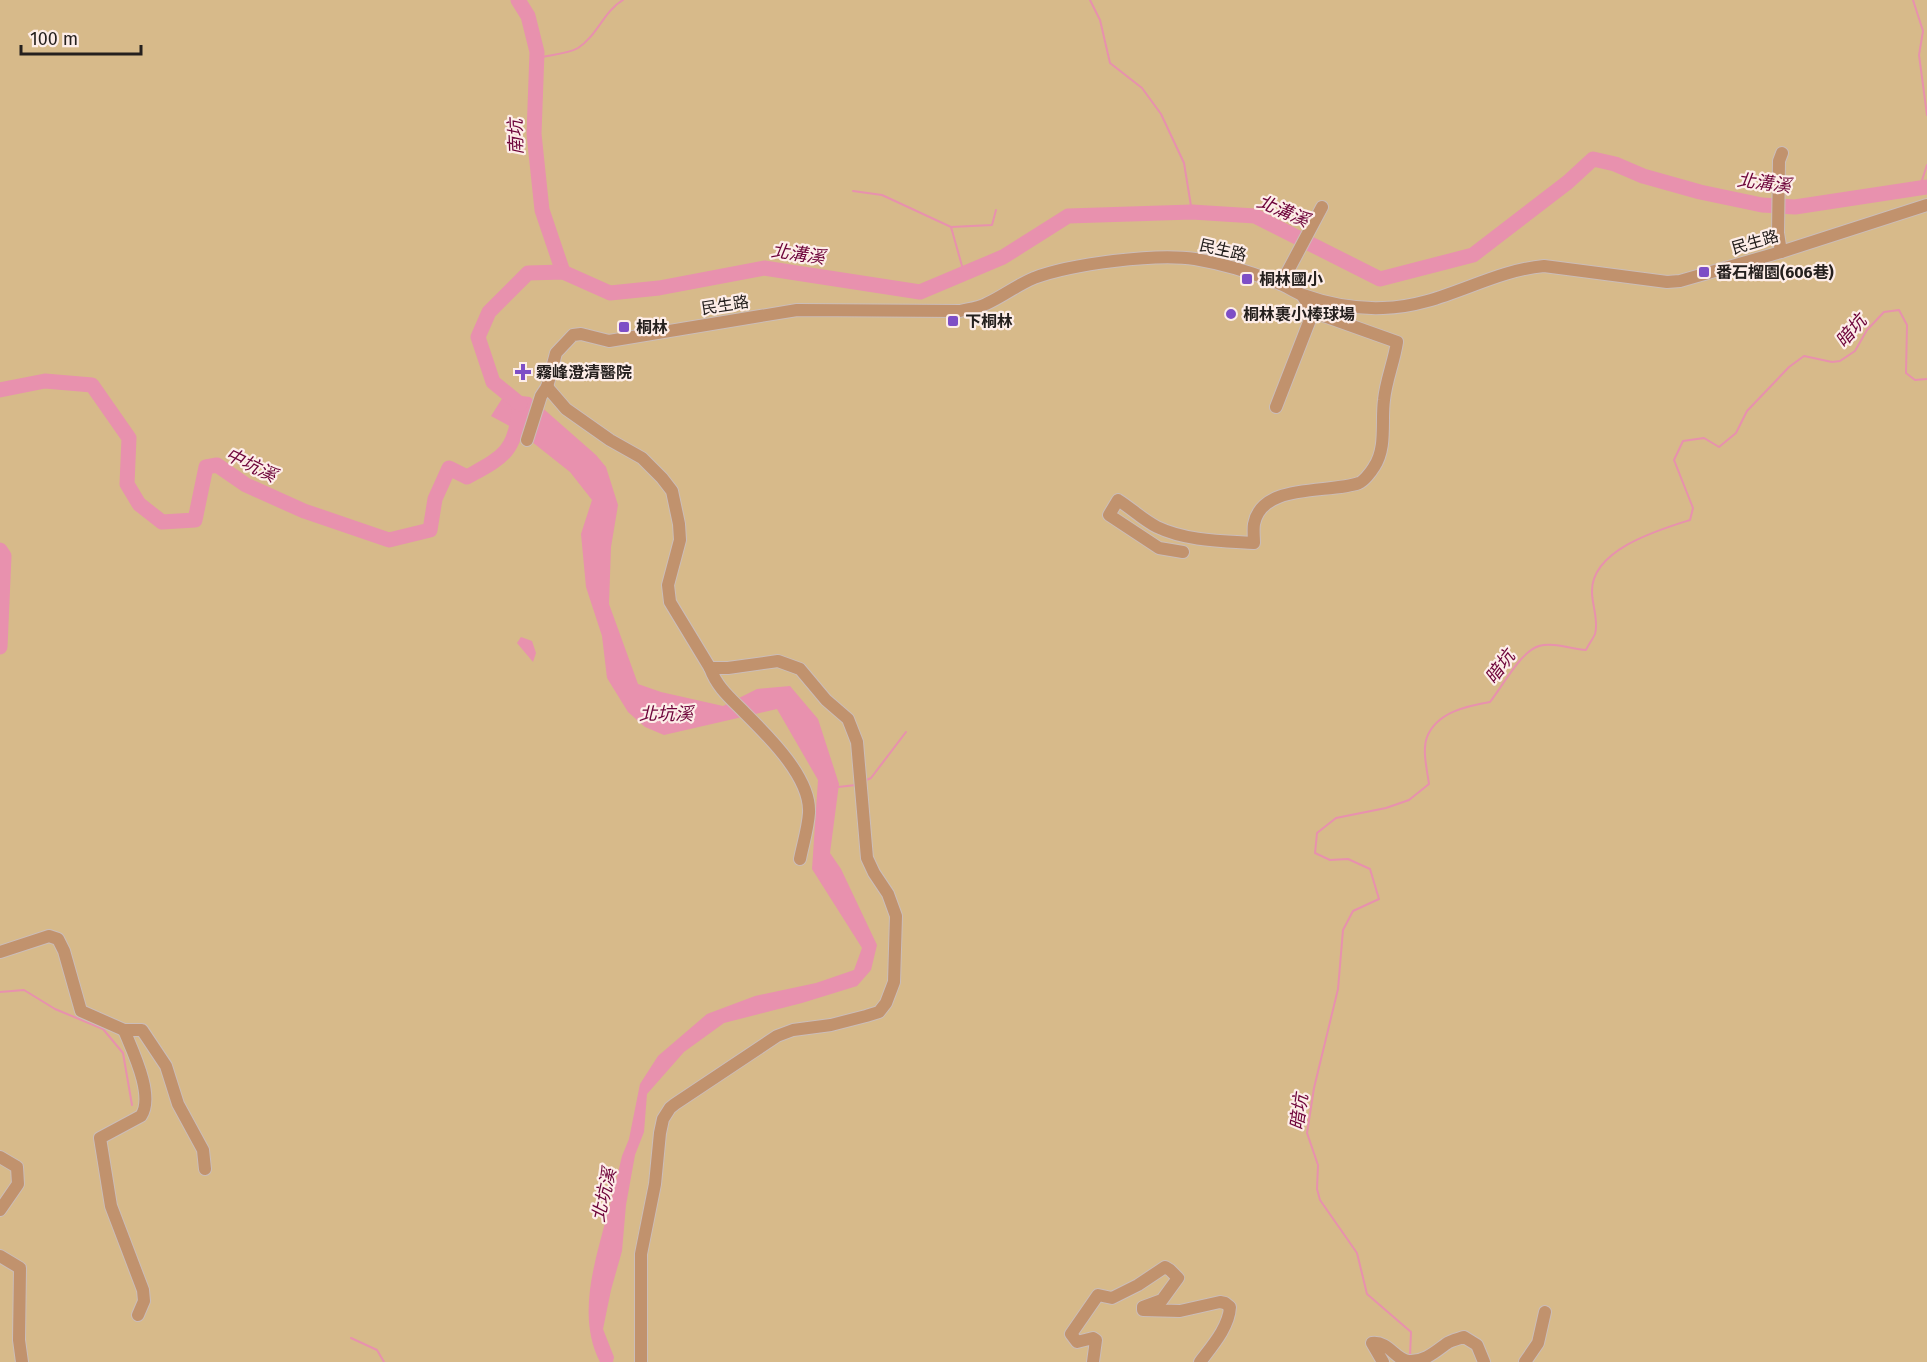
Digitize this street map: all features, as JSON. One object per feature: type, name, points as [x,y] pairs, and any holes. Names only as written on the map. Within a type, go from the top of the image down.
[{"type":"street","points":[[1781,157],[1778,233],[1781,252]]},
{"type":"street","name":"民生路","points":[[544,391],[556,353],[573,335],[587,334],[609,341],[797,310],[960,311],[984,306],[1032,279],[1055,271],[1165,256],[1230,266],[1302,294],[1347,306],[1401,308],[1438,300],[1503,275],[1545,266],[1668,282],[1680,281],[1781,252],[1927,205]]},
{"type":"street","points":[[1281,284],[1320,210]]},
{"type":"street","points":[[1183,552],[1159,548],[1108,515],[1118,500],[1157,526],[1188,537],[1254,543],[1254,523],[1263,508],[1276,498],[1304,490],[1360,483],[1374,468],[1380,457],[1383,403],[1397,342],[1313,312],[1302,294]]},
{"type":"street","points":[[1276,407],[1313,312]]},
{"type":"street","points":[[527,440],[544,391],[610,440],[642,458],[672,491],[680,540],[668,585],[670,603],[710,668],[715,681],[791,765],[806,793],[809,813],[800,859]]},
{"type":"street","points":[[641,1362],[641,1254],[655,1184],[660,1133],[663,1119],[670,1108],[777,1036],[794,1030],[831,1025],[879,1012],[886,1004],[894,982],[896,916],[888,894],[867,858],[857,742],[848,719],[825,700],[800,669],[778,661],[728,668],[710,668]]},
{"type":"street","points":[[0,952],[49,936],[58,939],[64,951],[81,1011],[124,1030],[142,1030],[166,1066],[178,1104],[203,1150],[205,1169]]},
{"type":"street","points":[[124,1030],[145,1085],[144,1111],[141,1116],[100,1138],[111,1206],[143,1290],[144,1301],[138,1316]]},
{"type":"street","points":[[0,1157],[17,1167],[18,1184],[0,1210]]},
{"type":"street","points":[[0,1256],[20,1268],[19,1340],[22,1362]]},
{"type":"street","points":[[1093,1362],[1096,1340],[1093,1338],[1077,1342],[1071,1334],[1087,1308],[1098,1295],[1112,1298],[1138,1285],[1165,1267],[1178,1278],[1162,1300],[1143,1307],[1143,1310],[1180,1311],[1220,1302],[1230,1307],[1222,1330],[1200,1362]]},
{"type":"street","points":[[1525,1362],[1538,1343],[1545,1312]]},
{"type":"street","points":[[1383,1362],[1372,1343],[1385,1346],[1406,1361],[1415,1361],[1437,1351],[1448,1342],[1464,1337],[1477,1345],[1484,1362]]},
{"type":"shaded area","points":[[0,0],[1927,0],[1927,1362],[0,1362]]},
{"type":"water","name":"北坑溪","points":[[505,394],[530,397],[596,455],[606,467],[618,505],[611,547],[609,604],[638,684],[661,692],[723,706],[757,689],[790,686],[818,719],[839,784],[830,853],[841,869],[877,945],[871,970],[857,986],[724,1023],[684,1052],[647,1094],[644,1132],[635,1155],[626,1205],[622,1251],[603,1329],[614,1357],[613,1362],[600,1362],[593,1345],[589,1309],[590,1291],[622,1156],[629,1139],[640,1084],[658,1056],[707,1014],[755,996],[816,983],[854,970],[862,948],[812,869],[818,780],[777,709],[664,735],[645,727],[628,712],[607,678],[602,636],[586,587],[581,534],[592,500],[570,472],[517,430],[491,416]]},
{"type":"water","points":[[521,637],[532,641],[536,653],[533,662],[517,643]]},
{"type":"waterway","name":"南坑","points":[[518,0],[528,16],[537,52],[534,134],[542,210],[563,272]]},
{"type":"waterway","points":[[537,58],[578,48],[585,43],[611,10],[623,0]]},
{"type":"waterway","points":[[1090,0],[1100,20],[1110,63],[1142,88],[1161,114],[1184,163],[1192,212]]},
{"type":"waterway","points":[[1913,0],[1923,31],[1919,55],[1927,115]]},
{"type":"waterway","name":"北溝溪","points":[[520,404],[493,382],[478,337],[489,312],[528,273],[563,272],[610,293],[659,288],[764,268],[920,292],[1003,257],[1068,216],[1192,212],[1255,216],[1380,279],[1473,255],[1568,182],[1593,159],[1700,192],[1762,205],[1795,207],[1927,187]]},
{"type":"waterway","points":[[1919,189],[1927,165]]},
{"type":"waterway","points":[[853,191],[882,195],[951,227],[964,273]]},
{"type":"waterway","points":[[951,227],[992,225],[996,210]]},
{"type":"waterway","name":"暗坑","points":[[1410,1356],[1411,1332],[1367,1294],[1357,1253],[1320,1200],[1317,1189],[1318,1165],[1307,1133],[1314,1088],[1338,989],[1343,930],[1353,911],[1379,899],[1370,869],[1348,859],[1330,860],[1315,853],[1317,833],[1336,818],[1386,808],[1409,800],[1429,784],[1425,748],[1432,728],[1445,716],[1490,702],[1519,662],[1532,649],[1550,645],[1586,650],[1596,629],[1592,592],[1595,577],[1602,564],[1629,544],[1690,520],[1693,508],[1674,460],[1683,441],[1704,438],[1719,447],[1736,433],[1747,411],[1789,367],[1804,356],[1832,362],[1840,361],[1855,351],[1867,330],[1884,312],[1899,310],[1907,325],[1906,373],[1915,380],[1927,379]]},
{"type":"waterway","name":"中坑溪","points":[[0,390],[45,381],[92,385],[129,438],[127,484],[139,504],[162,522],[195,520],[206,467],[217,465],[246,485],[304,511],[389,540],[430,530],[435,499],[449,468],[467,477],[497,459],[510,445],[519,411]]},
{"type":"waterway","name":"中坑溪","points":[[0,550],[4,556],[0,647]]},
{"type":"waterway","points":[[864,781],[871,778],[906,732]]},
{"type":"waterway","points":[[838,787],[856,785]]},
{"type":"waterway","points":[[0,992],[24,990],[55,1009],[103,1029],[123,1053],[132,1105]]},
{"type":"waterway","points":[[351,1338],[377,1350],[384,1362]]},
{"type":"place","name":"番石榴園(606巷)","points":[[1704,272]]},
{"type":"place","name":"桐林國小","points":[[1247,279]]},
{"type":"place","name":"桐林裹小棒球場","points":[[1231,314]]},
{"type":"place","name":"下桐林","points":[[953,321]]},
{"type":"place","name":"桐林","points":[[624,327]]},
{"type":"place","name":"霧峰澄清醫院","points":[[523,372]]}]
